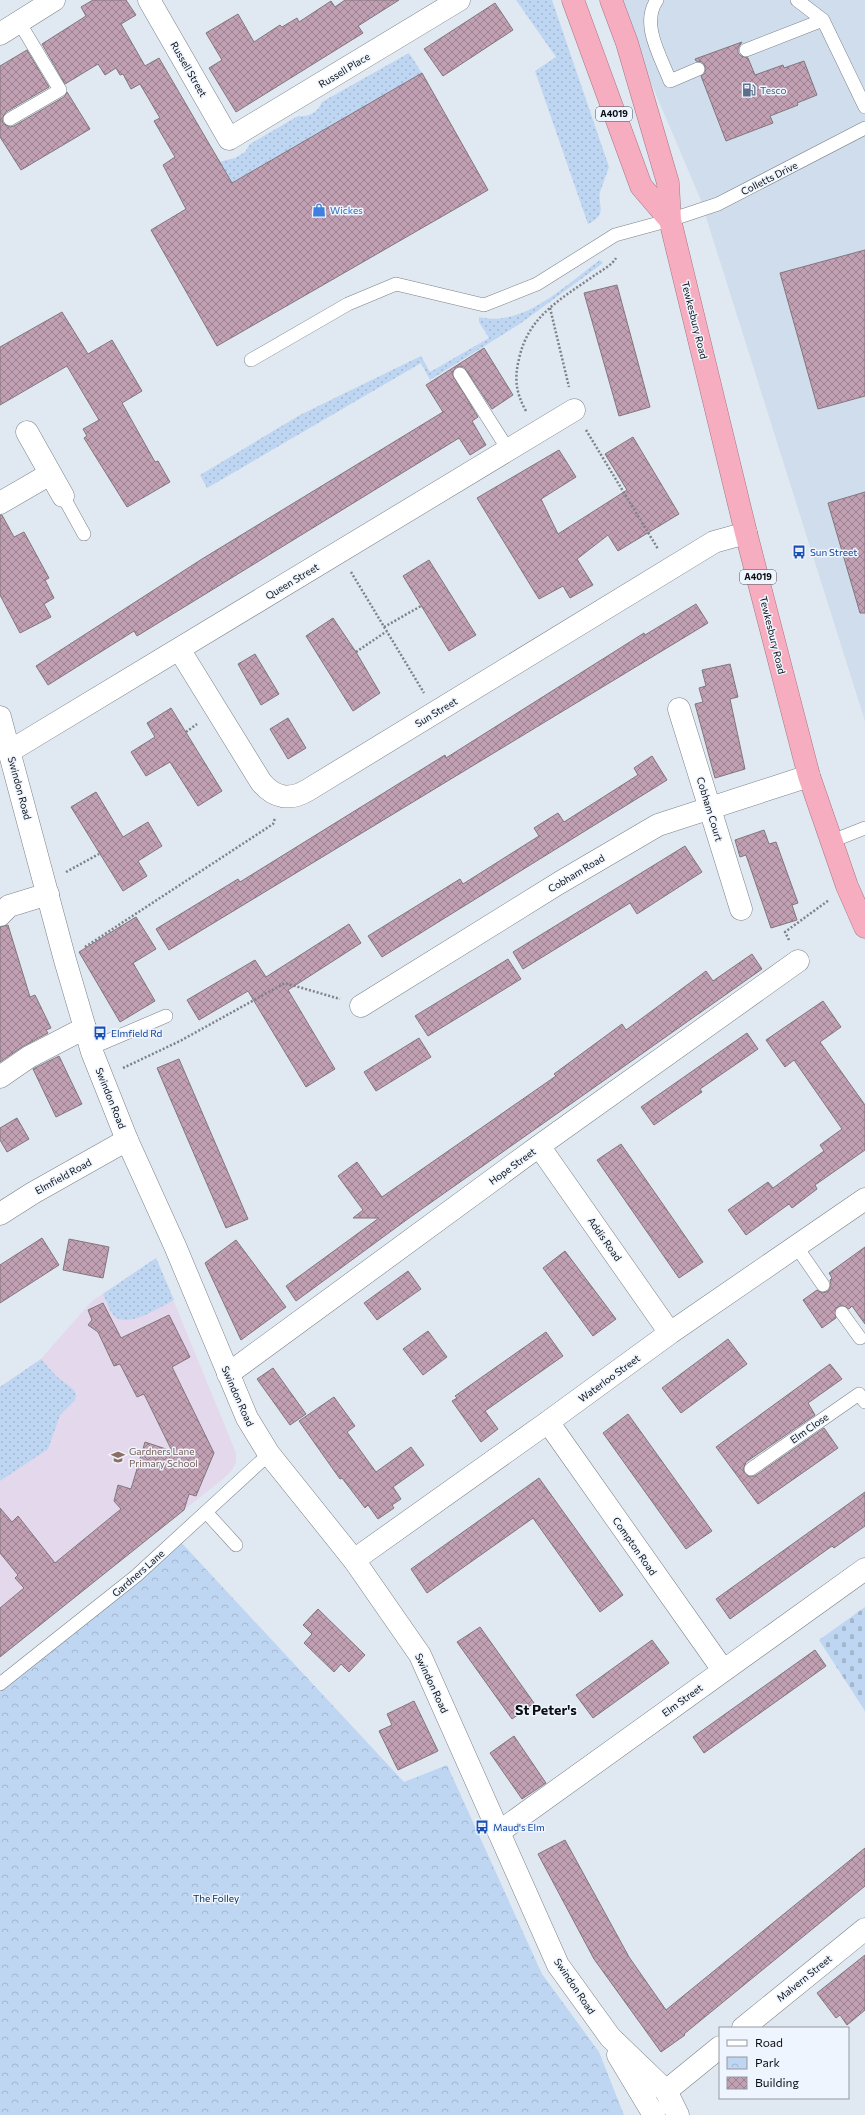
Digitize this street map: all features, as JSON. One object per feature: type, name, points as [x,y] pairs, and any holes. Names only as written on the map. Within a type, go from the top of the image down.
[{"type":"highway","name":"Tewkesbury Road","points":[[573,0],[641,186],[670,220]]},
{"type":"highway","name":"Tewkesbury Road","points":[[611,0],[627,43],[668,183],[670,220],[746,533],[809,776],[847,886],[865,927]]},
{"type":"street","points":[[0,34],[54,0]]},
{"type":"street","name":"Russell Street","points":[[149,0],[229,139]]},
{"type":"street","name":"Russell Place","points":[[229,139],[459,0]]},
{"type":"street","name":"Queen Street","points":[[10,751],[509,451],[574,410]]},
{"type":"street","points":[[27,432],[63,496]]},
{"type":"street","points":[[0,503],[50,474]]},
{"type":"street","name":"Sun Street","points":[[284,797],[301,795],[714,542],[746,533]]},
{"type":"street","points":[[179,649],[261,782],[267,790],[284,797]]},
{"type":"street","name":"Cobham Court","points":[[679,709],[741,909]]},
{"type":"street","name":"Swindon Road","points":[[0,717],[65,960],[88,1038],[127,1140],[175,1246],[247,1418],[269,1454],[354,1560],[420,1655],[558,1965],[610,2037],[666,2091],[678,2115]]},
{"type":"street","name":"Cobham Road","points":[[361,1006],[559,883],[658,825],[809,776]]},
{"type":"street","points":[[0,915],[8,906],[47,889]]},
{"type":"street","name":"Hope Street","points":[[228,1374],[540,1146],[798,961]]},
{"type":"street","points":[[0,1077],[29,1057],[88,1038]]},
{"type":"street","name":"Elmfield Road","points":[[0,1214],[33,1193],[127,1140]]},
{"type":"street","name":"Addis Road","points":[[540,1146],[670,1333]]},
{"type":"street","name":"Waterloo Street","points":[[354,1560],[670,1333],[865,1199]]},
{"type":"street","name":"Compton Road","points":[[548,1422],[723,1670]]},
{"type":"street","name":"Elm Street","points":[[499,1832],[865,1569]]},
{"type":"street","name":"Malvern Street","points":[[744,2027],[865,1929]]},
{"type":"street","name":"Swindon Road","points":[[610,2037],[619,2057],[654,2115]]},
{"type":"street","points":[[666,2091],[719,2048]]},
{"type":"lane","points":[[657,0],[650,14],[649,25],[670,81],[698,69]]},
{"type":"lane","points":[[797,0],[823,20],[865,107]]},
{"type":"lane","points":[[746,50],[823,20]]},
{"type":"lane","points":[[10,119],[60,90],[19,22]]},
{"type":"lane","name":"Colletts Drive","points":[[251,360],[348,304],[396,284],[484,305],[537,284],[615,235],[670,220],[718,204],[865,128]]},
{"type":"lane","points":[[460,374],[509,451]]},
{"type":"lane","points":[[63,496],[84,534]]},
{"type":"lane","points":[[832,841],[865,828]]},
{"type":"lane","points":[[88,1038],[166,1016]]},
{"type":"lane","points":[[796,1246],[823,1285]]},
{"type":"lane","points":[[842,1313],[860,1338]]},
{"type":"lane","name":"Elm Close","points":[[751,1469],[859,1394],[865,1402]]},
{"type":"lane","name":"Gardners Lane","points":[[0,1684],[136,1576],[269,1454]]},
{"type":"lane","points":[[206,1512],[236,1544]]},
{"type":"path","points":[[538,433],[518,397],[517,367],[526,336],[534,322],[550,308],[615,261],[628,231]]},
{"type":"path","points":[[550,308],[574,410],[669,569]]},
{"type":"path","points":[[339,552],[436,712]]},
{"type":"path","points":[[384,627],[422,606]]},
{"type":"path","points":[[356,652],[387,631]]},
{"type":"path","points":[[65,960],[272,824],[284,797]]},
{"type":"path","points":[[47,889],[98,854]]},
{"type":"path","points":[[798,961],[785,932],[847,886]]},
{"type":"path","points":[[102,1077],[180,1042],[285,982],[361,1006]]},
{"type":"shaded area","points":[[616,0],[865,0],[865,721],[700,198]]},
{"type":"shaded area","name":"Gardners Lane Primary School","points":[[156,1258],[236,1453],[236,1462],[232,1470],[224,1478],[0,1657],[0,1387],[41,1359],[92,1301]]},
{"type":"green space","points":[[516,0],[552,0],[609,167],[599,197],[601,209],[600,213],[588,224],[535,71],[556,57]]},
{"type":"green space","points":[[409,53],[422,73],[226,186],[219,162],[235,158],[245,152],[250,144],[298,116],[313,114],[322,102]]},
{"type":"green space","points":[[600,260],[603,263],[521,323],[430,380],[421,363],[207,488],[200,475],[300,415],[421,356],[430,372],[489,338],[479,322],[479,317],[496,319],[512,316],[528,310],[558,292]]},
{"type":"green space","points":[[156,1258],[174,1300],[144,1316],[127,1320],[114,1316],[103,1294]]},
{"type":"green space","points":[[41,1359],[56,1376],[74,1390],[76,1395],[75,1400],[60,1415],[48,1449],[0,1481],[0,1387]]},
{"type":"green space","name":"The Folley","points":[[177,1538],[404,1782],[447,1765],[542,1974],[599,2052],[624,2115],[0,2115],[0,1684]]},
{"type":"green space","points":[[865,1607],[865,1711],[819,1640]]},
{"type":"building","name":"Wickes","points":[[93,0],[126,0],[136,15],[121,24],[145,66],[159,58],[232,183],[422,73],[488,190],[217,346],[151,230],[186,209],[163,165],[175,157],[154,121],[160,118],[140,84],[131,89],[123,74],[120,75],[116,68],[105,75],[98,64],[65,84],[42,44],[86,16],[81,7]]},
{"type":"building","points":[[345,0],[399,0],[358,26],[363,33],[236,112],[209,68],[222,60],[206,33],[238,14],[254,42],[280,25],[282,27],[297,18],[299,22],[331,1],[335,7]]},
{"type":"building","points":[[495,3],[513,30],[443,76],[424,49]]},
{"type":"building","name":"Tesco","points":[[742,42],[738,48],[738,53],[741,56],[748,58],[755,75],[783,65],[784,68],[804,61],[817,95],[797,103],[798,105],[770,116],[773,123],[726,141],[701,76],[705,73],[705,66],[702,62],[696,61],[695,59]]},
{"type":"building","points":[[27,50],[49,87],[6,112],[2,119],[3,123],[10,127],[14,126],[64,97],[67,92],[90,129],[21,170],[0,137],[0,66]]},
{"type":"building","points":[[865,250],[865,396],[818,409],[780,273]]},
{"type":"building","points":[[617,285],[650,407],[619,416],[584,293]]},
{"type":"building","points":[[62,312],[88,354],[112,340],[142,391],[122,403],[155,462],[158,461],[170,482],[127,507],[84,438],[87,436],[83,429],[99,420],[67,366],[0,405],[0,347]]},
{"type":"building","points":[[484,348],[513,395],[492,409],[464,367],[456,367],[452,374],[478,417],[472,421],[486,445],[470,455],[459,438],[137,636],[134,631],[48,685],[36,666],[202,559],[443,412],[426,385]]},
{"type":"building","points":[[633,437],[679,514],[618,551],[608,535],[577,559],[593,585],[570,598],[563,586],[539,599],[477,498],[559,450],[576,477],[541,499],[558,534],[627,490],[605,454]]},
{"type":"building","points":[[865,492],[865,613],[860,613],[828,503]]},
{"type":"building","points":[[0,515],[2,515],[14,537],[24,532],[49,578],[45,580],[54,598],[44,604],[51,617],[20,633],[0,595]]},
{"type":"building","points":[[429,560],[476,635],[449,651],[403,576]]},
{"type":"building","points":[[696,604],[708,623],[169,950],[156,929],[238,879],[240,882],[445,755],[446,758],[644,633],[645,635]]},
{"type":"building","points":[[333,618],[356,652],[380,693],[353,711],[306,636]]},
{"type":"building","points":[[255,654],[279,694],[261,705],[238,664]]},
{"type":"building","points":[[730,664],[738,697],[730,699],[745,769],[715,778],[695,704],[703,702],[699,688],[706,686],[702,670]]},
{"type":"building","points":[[171,708],[222,791],[198,806],[170,762],[146,776],[131,752],[155,737],[147,723]]},
{"type":"building","points":[[288,718],[306,748],[288,759],[270,729]]},
{"type":"building","points":[[652,756],[667,780],[382,957],[368,936],[460,879],[463,884],[539,836],[534,828],[558,813],[564,822],[638,775],[634,768]]},
{"type":"building","points":[[96,792],[123,837],[148,822],[162,846],[138,861],[147,876],[123,891],[71,807]]},
{"type":"building","points":[[764,830],[769,844],[776,842],[798,903],[792,905],[797,920],[771,928],[746,855],[740,857],[735,840]]},
{"type":"building","points":[[685,846],[702,872],[637,914],[630,903],[523,969],[513,952]]},
{"type":"building","points":[[136,917],[156,949],[133,963],[155,1001],[120,1022],[79,952]]},
{"type":"building","points":[[349,924],[361,943],[288,990],[335,1069],[306,1087],[248,991],[199,1020],[187,1000],[255,960],[266,977]]},
{"type":"building","points":[[8,925],[30,997],[35,995],[51,1028],[46,1030],[48,1033],[22,1047],[0,1062],[0,927]]},
{"type":"building","points":[[752,954],[762,969],[409,1218],[296,1301],[286,1286],[379,1218],[353,1218],[363,1210],[338,1176],[357,1162],[382,1197],[556,1076],[554,1074],[622,1024],[626,1030],[706,971],[713,981]]},
{"type":"building","points":[[508,959],[521,979],[428,1036],[415,1016]]},
{"type":"building","points":[[823,1001],[841,1027],[820,1042],[865,1105],[865,1150],[815,1185],[817,1189],[792,1208],[789,1204],[746,1235],[728,1210],[768,1182],[773,1188],[824,1151],[820,1145],[842,1129],[794,1060],[785,1067],[766,1040]]},
{"type":"building","points":[[747,1033],[758,1049],[700,1089],[702,1092],[654,1125],[641,1107]]},
{"type":"building","points":[[419,1038],[431,1057],[376,1091],[364,1072]]},
{"type":"building","points":[[59,1056],[82,1104],[56,1117],[33,1069]]},
{"type":"building","points":[[179,1059],[248,1219],[226,1228],[157,1068]]},
{"type":"building","points":[[17,1118],[29,1139],[7,1152],[0,1140],[0,1128]]},
{"type":"building","points":[[621,1144],[703,1262],[679,1278],[597,1160]]},
{"type":"building","points":[[42,1238],[59,1265],[0,1303],[0,1265]]},
{"type":"building","points":[[69,1239],[109,1247],[103,1278],[63,1270]]},
{"type":"building","points":[[236,1240],[286,1307],[241,1340],[205,1263]]},
{"type":"building","points":[[865,1247],[865,1324],[852,1306],[849,1309],[842,1305],[835,1309],[836,1318],[822,1328],[803,1300],[817,1290],[823,1293],[828,1291],[831,1285],[830,1280],[832,1278],[829,1273]]},
{"type":"building","points":[[565,1251],[616,1319],[593,1336],[543,1268]]},
{"type":"building","points":[[408,1271],[421,1289],[377,1320],[364,1303]]},
{"type":"building","points":[[103,1303],[121,1338],[169,1315],[190,1357],[172,1367],[214,1453],[196,1496],[189,1494],[184,1510],[0,1657],[0,1608],[24,1588],[15,1578],[18,1575],[0,1553],[0,1508],[12,1522],[18,1516],[55,1563],[121,1509],[114,1501],[118,1485],[131,1489],[145,1442],[172,1451],[144,1394],[137,1397],[120,1364],[114,1366],[98,1332],[88,1325],[92,1320],[88,1310]]},
{"type":"building","points":[[428,1331],[447,1357],[423,1375],[403,1349]]},
{"type":"building","points":[[546,1332],[563,1356],[485,1411],[498,1429],[481,1442],[452,1401],[457,1398],[455,1396]]},
{"type":"building","points":[[728,1339],[747,1364],[681,1413],[662,1388]]},
{"type":"building","points":[[830,1364],[842,1379],[808,1403],[815,1415],[746,1462],[743,1470],[748,1476],[755,1476],[824,1428],[838,1448],[758,1504],[716,1447]]},
{"type":"building","points":[[273,1368],[306,1414],[290,1425],[257,1379]]},
{"type":"building","points":[[334,1397],[355,1426],[347,1432],[376,1472],[411,1447],[424,1465],[393,1487],[401,1499],[392,1505],[394,1508],[378,1519],[368,1505],[365,1508],[342,1478],[340,1479],[299,1421]]},
{"type":"building","points":[[628,1414],[712,1531],[686,1549],[603,1433]]},
{"type":"building","points":[[539,1478],[623,1595],[600,1612],[533,1518],[427,1593],[411,1569]]},
{"type":"building","points":[[865,1492],[865,1526],[834,1548],[832,1546],[730,1619],[716,1599]]},
{"type":"building","points":[[318,1609],[365,1655],[349,1672],[341,1664],[334,1672],[304,1643],[312,1634],[303,1625]]},
{"type":"building","points":[[480,1627],[534,1703],[512,1719],[457,1642]]},
{"type":"building","points":[[652,1640],[669,1663],[593,1718],[576,1695]]},
{"type":"building","points":[[815,1650],[826,1666],[704,1753],[693,1737]]},
{"type":"building","points":[[414,1701],[438,1751],[398,1770],[379,1731],[392,1725],[387,1714]]},
{"type":"building","points":[[514,1736],[546,1783],[522,1799],[490,1753]]},
{"type":"building","points":[[565,1840],[629,1957],[666,2010],[865,1848],[865,1886],[684,2034],[685,2035],[661,2052],[594,1959],[538,1854]]},
{"type":"building","points":[[865,1955],[865,2010],[847,2025],[840,2015],[836,2018],[817,1993]]},
{"type":"place","name":"Tesco","points":[[749,90]]},
{"type":"place","name":"Wickes","points":[[319,210]]},
{"type":"place","name":"Sun Street","points":[[799,552]]},
{"type":"place","name":"Elmfield Rd","points":[[100,1033]]},
{"type":"place","name":"Gardners Lane Primary School","points":[[118,1457]]},
{"type":"place","name":"Maud's Elm","points":[[482,1827]]},
{"type":"district","name":"St Peter's","points":[[546,1710]]}]
